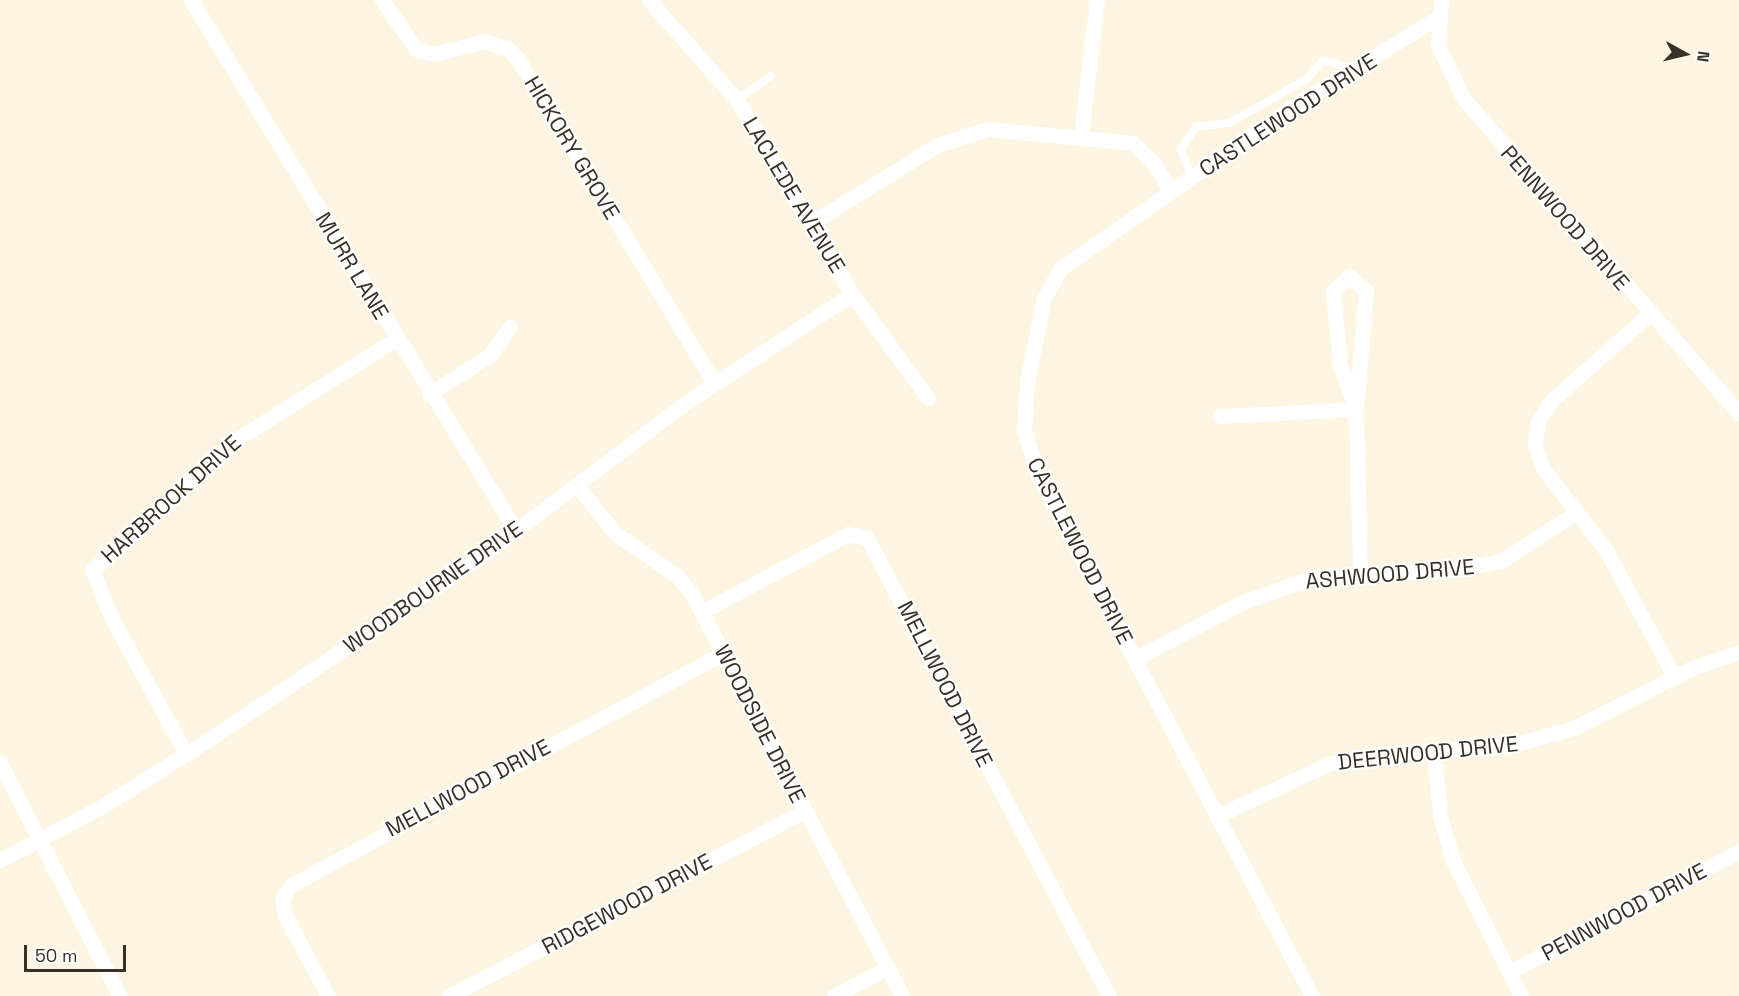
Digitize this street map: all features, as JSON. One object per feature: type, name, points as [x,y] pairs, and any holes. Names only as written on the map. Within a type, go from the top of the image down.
[{"type":"street","name":"MURR LANE","points":[[191,0],[429,394],[516,531]]},
{"type":"street","name":"HICKORY GROVE","points":[[382,0],[416,50],[434,54],[485,40],[502,45],[518,59],[714,383]]},
{"type":"street","name":"LACLEDE AVENUE","points":[[650,0],[737,100],[813,222],[852,294],[928,398]]},
{"type":"street","points":[[1081,136],[1097,0]]},
{"type":"street","name":"PENNWOOD DRIVE","points":[[1441,0],[1437,18],[1442,57],[1463,98],[1648,315],[1739,413]]},
{"type":"street","name":"CASTLEWOOD DRIVE","points":[[1312,996],[1039,478],[1023,413],[1040,315],[1051,283],[1086,246],[1437,18]]},
{"type":"street","points":[[813,222],[962,134],[1000,129],[1132,143],[1154,163],[1170,191]]},
{"type":"street","points":[[1356,410],[1340,365],[1333,291],[1349,276],[1366,291],[1356,410],[1360,573]]},
{"type":"street","name":"WOODBOURNE DRIVE","points":[[0,860],[186,754],[516,531],[714,383],[852,294]]},
{"type":"street","points":[[1648,315],[1562,390],[1538,420],[1537,457],[1607,552],[1675,678]]},
{"type":"street","points":[[429,394],[490,355],[510,326]]},
{"type":"street","name":"HARBROOK DRIVE","points":[[186,754],[111,617],[92,570],[240,437],[396,339]]},
{"type":"street","points":[[1220,416],[1356,410]]},
{"type":"street","name":"WOODSIDE DRIVE","points":[[577,486],[616,534],[683,581],[724,653],[902,996]]},
{"type":"street","name":"ASHWOOD DRIVE","points":[[1134,659],[1272,591],[1311,578],[1488,565],[1523,550],[1577,512]]},
{"type":"street","name":"MELLWOOD DRIVE","points":[[701,612],[848,534],[867,538],[1109,996]]},
{"type":"street","name":"DEERWOOD DRIVE","points":[[1217,816],[1328,764],[1509,746],[1574,728],[1675,678],[1739,652]]},
{"type":"street","name":"MELLWOOD DRIVE","points":[[328,996],[285,915],[282,898],[291,885],[354,849],[724,653]]},
{"type":"street","points":[[1434,752],[1446,840],[1521,996]]},
{"type":"street","points":[[0,763],[120,996]]},
{"type":"street","name":"RIDGEWOOD DRIVE","points":[[449,996],[804,811]]},
{"type":"street","name":"PENNWOOD DRIVE","points":[[1509,972],[1739,850]]},
{"type":"street","points":[[834,996],[887,968]]},
{"type":"lane","points":[[1192,178],[1181,149],[1196,126],[1230,123],[1308,78],[1323,60],[1356,70]]},
{"type":"lane","points":[[737,100],[771,76]]}]
